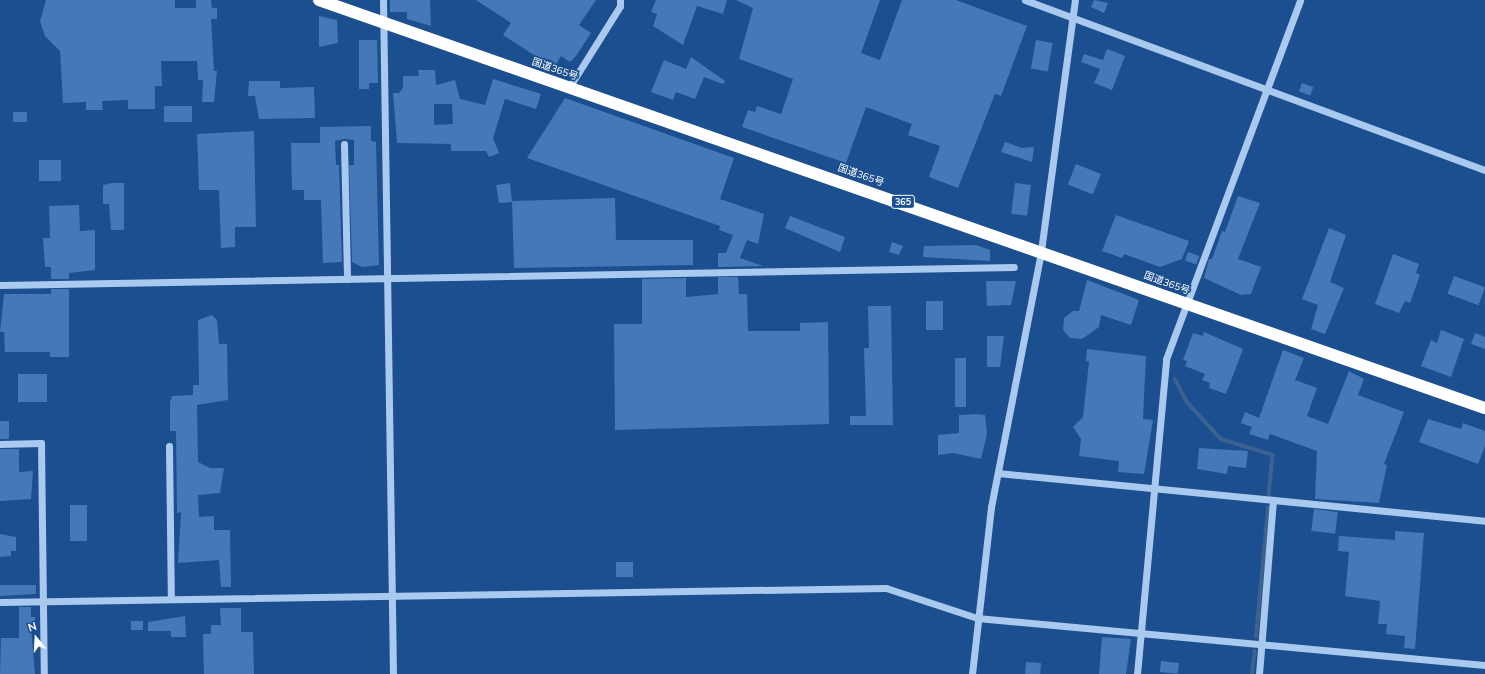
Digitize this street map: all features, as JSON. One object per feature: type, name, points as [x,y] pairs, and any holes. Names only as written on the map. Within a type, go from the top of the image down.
[{"type":"highway","name":"国道365号","points":[[319,0],[384,24],[570,86],[1485,408]]},
{"type":"street","points":[[383,0],[393,674]]},
{"type":"street","points":[[570,86],[620,6],[620,0]]},
{"type":"street","points":[[1025,0],[1485,170]]},
{"type":"street","points":[[972,674],[978,618],[998,473],[1041,251],[1075,0]]},
{"type":"street","points":[[1137,674],[1166,359],[1300,0]]},
{"type":"street","points":[[344,144],[347,279]]},
{"type":"street","points":[[0,285],[1014,267]]},
{"type":"street","points":[[0,444],[41,443],[44,674]]},
{"type":"street","points":[[169,446],[171,599]]},
{"type":"street","points":[[998,473],[1155,491],[1485,521]]},
{"type":"street","points":[[1259,674],[1273,501]]},
{"type":"street","points":[[0,602],[392,594],[886,588],[978,618],[1485,665]]},
{"type":"building","points":[[46,0],[175,0],[175,8],[196,8],[196,0],[211,0],[212,8],[217,8],[217,19],[211,19],[214,71],[217,71],[214,102],[202,102],[203,80],[198,80],[197,61],[161,61],[162,86],[155,86],[155,109],[128,109],[128,100],[102,101],[103,110],[86,110],[86,102],[63,103],[60,51],[45,36],[40,21]]},
{"type":"building","points":[[390,0],[430,0],[431,26],[407,19],[407,12],[390,12]]},
{"type":"building","points":[[476,0],[596,0],[579,25],[591,33],[576,56],[570,62],[561,56],[554,68],[503,35],[511,23]]},
{"type":"building","points":[[656,0],[727,0],[723,14],[697,6],[683,45],[653,26],[657,14],[651,12]]},
{"type":"building","points":[[736,0],[880,0],[861,53],[880,60],[902,0],[956,0],[1027,26],[1001,96],[995,94],[958,188],[929,177],[940,146],[908,135],[912,124],[866,107],[846,163],[742,127],[748,110],[755,112],[757,106],[781,114],[793,79],[739,59],[753,8]]},
{"type":"building","points":[[1094,0],[1108,3],[1104,13],[1091,7]]},
{"type":"building","points":[[319,16],[337,20],[338,43],[319,47]]},
{"type":"building","points":[[359,40],[377,40],[378,83],[369,83],[369,89],[359,89]]},
{"type":"building","points":[[1036,40],[1053,43],[1048,72],[1031,69]]},
{"type":"building","points":[[1107,49],[1125,56],[1112,90],[1094,83],[1100,69],[1081,62],[1084,54],[1103,60]]},
{"type":"building","points":[[691,57],[725,81],[723,84],[704,77],[695,99],[676,92],[673,100],[651,92],[664,60],[686,69]]},
{"type":"building","points":[[418,70],[435,70],[436,85],[455,80],[460,99],[485,105],[493,79],[541,94],[536,109],[505,99],[493,138],[499,153],[489,157],[486,151],[451,151],[451,144],[397,143],[393,93],[399,93],[403,88],[403,76],[419,76]],"holes":[[[434,104],[452,104],[453,124],[434,125]]]},
{"type":"building","points":[[249,81],[280,81],[280,88],[314,87],[315,118],[259,119],[255,96],[248,96]]},
{"type":"building","points":[[1302,83],[1313,87],[1310,96],[1299,91]]},
{"type":"building","points":[[565,98],[734,158],[720,199],[764,214],[758,244],[747,240],[740,258],[763,266],[718,267],[718,253],[726,253],[733,235],[719,230],[720,226],[527,158]]},
{"type":"building","points":[[164,106],[192,106],[192,122],[164,122]]},
{"type":"building","points":[[13,112],[27,112],[27,122],[13,122]]},
{"type":"building","points":[[371,126],[371,141],[376,142],[379,265],[362,267],[352,262],[349,165],[354,165],[354,140],[344,139],[335,141],[336,165],[339,165],[342,262],[323,263],[321,200],[304,200],[304,190],[292,190],[291,143],[320,143],[320,127]]},
{"type":"building","points":[[254,131],[256,227],[235,227],[235,247],[221,248],[219,190],[199,190],[197,134]]},
{"type":"building","points":[[1005,142],[1022,148],[1034,147],[1032,162],[1001,152]]},
{"type":"building","points":[[39,160],[61,160],[61,181],[39,181]]},
{"type":"building","points":[[1076,164],[1101,174],[1093,195],[1068,184]]},
{"type":"building","points":[[124,183],[124,230],[111,230],[109,204],[103,204],[103,185]]},
{"type":"building","points":[[510,183],[512,201],[615,198],[616,240],[693,240],[693,265],[514,268],[512,202],[499,203],[496,185]]},
{"type":"building","points":[[1015,183],[1031,185],[1027,216],[1011,214]]},
{"type":"building","points":[[1238,196],[1260,203],[1238,259],[1261,267],[1251,294],[1241,295],[1204,278],[1209,259],[1212,259],[1222,231],[1225,232]]},
{"type":"building","points":[[79,205],[80,231],[95,230],[95,270],[69,273],[69,279],[51,279],[51,267],[45,267],[43,238],[50,238],[49,206]]},
{"type":"building","points":[[1116,215],[1189,241],[1182,259],[1160,267],[1124,254],[1122,258],[1102,251]]},
{"type":"building","points":[[790,216],[845,237],[840,252],[785,228]]},
{"type":"building","points":[[1329,228],[1346,235],[1330,282],[1344,288],[1325,334],[1311,329],[1318,305],[1302,299]]},
{"type":"building","points":[[892,242],[903,246],[899,255],[889,252]]},
{"type":"building","points":[[976,245],[990,250],[990,261],[923,257],[924,246]]},
{"type":"building","points":[[1188,252],[1199,256],[1196,265],[1185,260]]},
{"type":"building","points":[[1393,254],[1419,264],[1416,273],[1420,275],[1410,303],[1405,301],[1399,313],[1375,304]]},
{"type":"building","points":[[1454,276],[1485,287],[1479,305],[1448,294]]},
{"type":"building","points":[[718,277],[738,277],[739,294],[747,294],[748,331],[800,331],[800,323],[828,322],[829,424],[615,430],[614,324],[642,324],[642,279],[686,278],[686,297],[718,294]]},
{"type":"building","points":[[1087,280],[1139,300],[1131,325],[1101,315],[1099,327],[1082,339],[1070,338],[1063,330],[1064,318],[1073,311],[1079,311]]},
{"type":"building","points":[[986,281],[1016,281],[1011,305],[987,306]]},
{"type":"building","points":[[51,289],[69,289],[69,357],[50,357],[50,352],[5,352],[4,332],[0,332],[4,294],[51,294]]},
{"type":"building","points":[[926,301],[943,301],[943,330],[926,330]]},
{"type":"building","points":[[868,306],[891,306],[893,425],[850,425],[850,416],[866,416],[864,348],[869,348]]},
{"type":"building","points":[[212,315],[217,320],[219,344],[227,344],[228,400],[197,405],[198,462],[210,468],[224,468],[220,493],[198,495],[199,517],[214,516],[214,530],[230,530],[231,587],[221,587],[219,560],[178,563],[181,512],[177,513],[176,431],[170,431],[170,402],[172,396],[193,395],[193,385],[199,385],[198,320]]},
{"type":"building","points":[[1441,330],[1464,339],[1451,377],[1421,366],[1431,340],[1437,343]]},
{"type":"building","points":[[1204,332],[1243,349],[1226,394],[1209,388],[1210,383],[1202,380],[1205,374],[1185,366],[1187,361],[1183,360],[1193,333],[1203,336]]},
{"type":"building","points":[[1475,333],[1485,337],[1485,349],[1471,344]]},
{"type":"building","points":[[987,336],[1004,336],[1000,367],[987,367]]},
{"type":"building","points":[[1087,349],[1146,356],[1143,419],[1153,420],[1144,474],[1118,472],[1119,461],[1079,456],[1081,439],[1073,427],[1083,417],[1089,362],[1086,361]]},
{"type":"building","points":[[1283,350],[1304,358],[1295,380],[1317,388],[1307,416],[1328,424],[1349,371],[1364,379],[1358,395],[1404,412],[1384,464],[1387,465],[1379,503],[1315,499],[1317,451],[1270,434],[1268,440],[1249,434],[1252,427],[1241,423],[1245,412],[1259,418]]},
{"type":"building","points":[[955,358],[966,358],[966,407],[955,407]]},
{"type":"building","points":[[18,374],[47,374],[47,402],[18,402]]},
{"type":"building","points":[[959,415],[985,415],[987,434],[981,459],[953,453],[938,455],[938,435],[959,433]]},
{"type":"building","points":[[1428,419],[1461,429],[1463,423],[1485,431],[1485,446],[1478,464],[1419,442]]},
{"type":"building","points":[[0,421],[9,421],[9,439],[0,439]]},
{"type":"building","points":[[1199,448],[1248,451],[1246,468],[1228,466],[1227,474],[1197,469]]},
{"type":"building","points":[[0,449],[19,449],[19,472],[33,471],[31,499],[0,501]]},
{"type":"building","points":[[70,505],[87,505],[87,541],[70,541]]},
{"type":"building","points":[[1314,509],[1338,512],[1335,534],[1311,531]]},
{"type":"building","points":[[1395,531],[1424,533],[1415,649],[1404,648],[1405,636],[1386,634],[1387,624],[1378,624],[1380,601],[1345,596],[1349,552],[1338,551],[1339,536],[1395,540]]},
{"type":"building","points":[[0,534],[16,537],[16,551],[11,551],[11,556],[0,557]]},
{"type":"building","points":[[616,562],[633,562],[633,577],[616,577]]},
{"type":"building","points":[[0,585],[36,585],[36,594],[0,596]]},
{"type":"building","points":[[19,607],[31,607],[31,617],[35,617],[35,628],[31,628],[35,674],[0,674],[1,638],[19,638]]},
{"type":"building","points":[[220,608],[241,608],[241,632],[253,632],[254,674],[204,674],[203,634],[211,634],[211,625],[221,625]]},
{"type":"building","points":[[185,616],[186,637],[171,637],[171,631],[148,631],[148,622]]},
{"type":"building","points":[[131,621],[143,621],[143,630],[131,630]]},
{"type":"building","points":[[1102,637],[1131,639],[1126,674],[1099,674]]},
{"type":"building","points":[[1161,661],[1179,663],[1178,674],[1160,672]]},
{"type":"building","points":[[1026,662],[1041,663],[1040,674],[1025,674]]},
{"type":"waterway","points":[[1175,379],[1188,403],[1221,439],[1273,455],[1269,496]]},
{"type":"waterway","points":[[1256,637],[1268,508]]},
{"type":"waterway","points":[[1252,674],[1255,651]]}]
